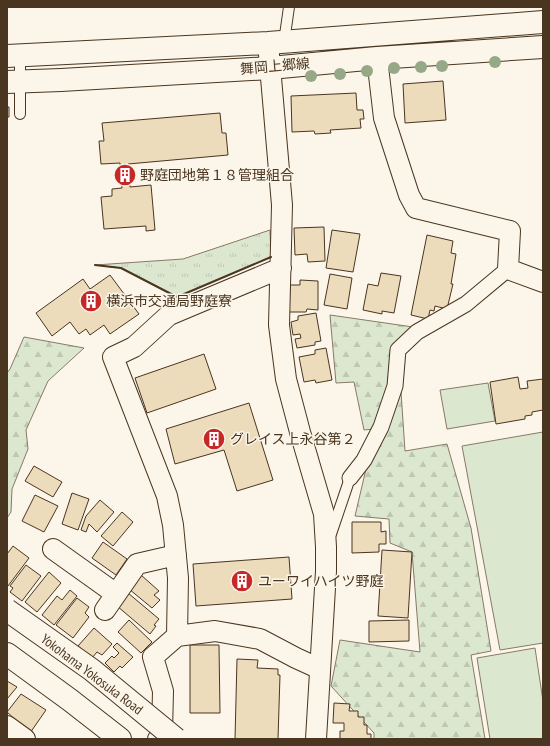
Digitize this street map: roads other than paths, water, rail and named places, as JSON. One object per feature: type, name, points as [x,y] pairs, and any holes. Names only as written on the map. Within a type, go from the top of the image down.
[{"type":"main road","points":[[13,56],[276,42],[543,22]]},
{"type":"main road","name":"舞岡上郷線","points":[[14,82],[270,68],[377,58],[543,47]]},
{"type":"main road","name":"Yokohama Yokosuka Road","points":[[7,610],[92,670],[176,739]]},
{"type":"main road","points":[[7,654],[120,739]]},
{"type":"street","points":[[276,42],[270,68],[282,205],[279,325],[286,379],[324,514],[326,547],[326,571],[316,739]]},
{"type":"street","points":[[350,478],[364,460],[381,427],[395,386],[398,350],[417,332],[466,304],[508,269],[510,230],[416,208],[409,195],[384,118],[377,58]]},
{"type":"street","points":[[177,636],[178,578],[173,525],[167,496],[113,357],[134,348],[169,316],[281,268]]},
{"type":"street","points":[[508,269],[543,282]]},
{"type":"street","points":[[53,548],[110,602],[137,564],[176,555]]},
{"type":"street","points":[[158,739],[162,734],[163,691],[153,657],[177,636],[215,631],[260,639],[320,669]]},
{"type":"street","points":[[7,726],[25,739]]},
{"type":"lane","points":[[276,42],[288,7]]},
{"type":"lane","points":[[13,56],[14,82],[20,114]]},
{"type":"lane","points":[[326,547],[350,478]]},
{"type":"place","name":"野庭団地第１８管理組合","points":[[125,175]]},
{"type":"place","name":"横浜市交通局野庭寮","points":[[91,301]]},
{"type":"place","name":"グレイス上永谷第２","points":[[214,439]]},
{"type":"place","name":"ユーワイハイツ野庭","points":[[242,581]]}]
